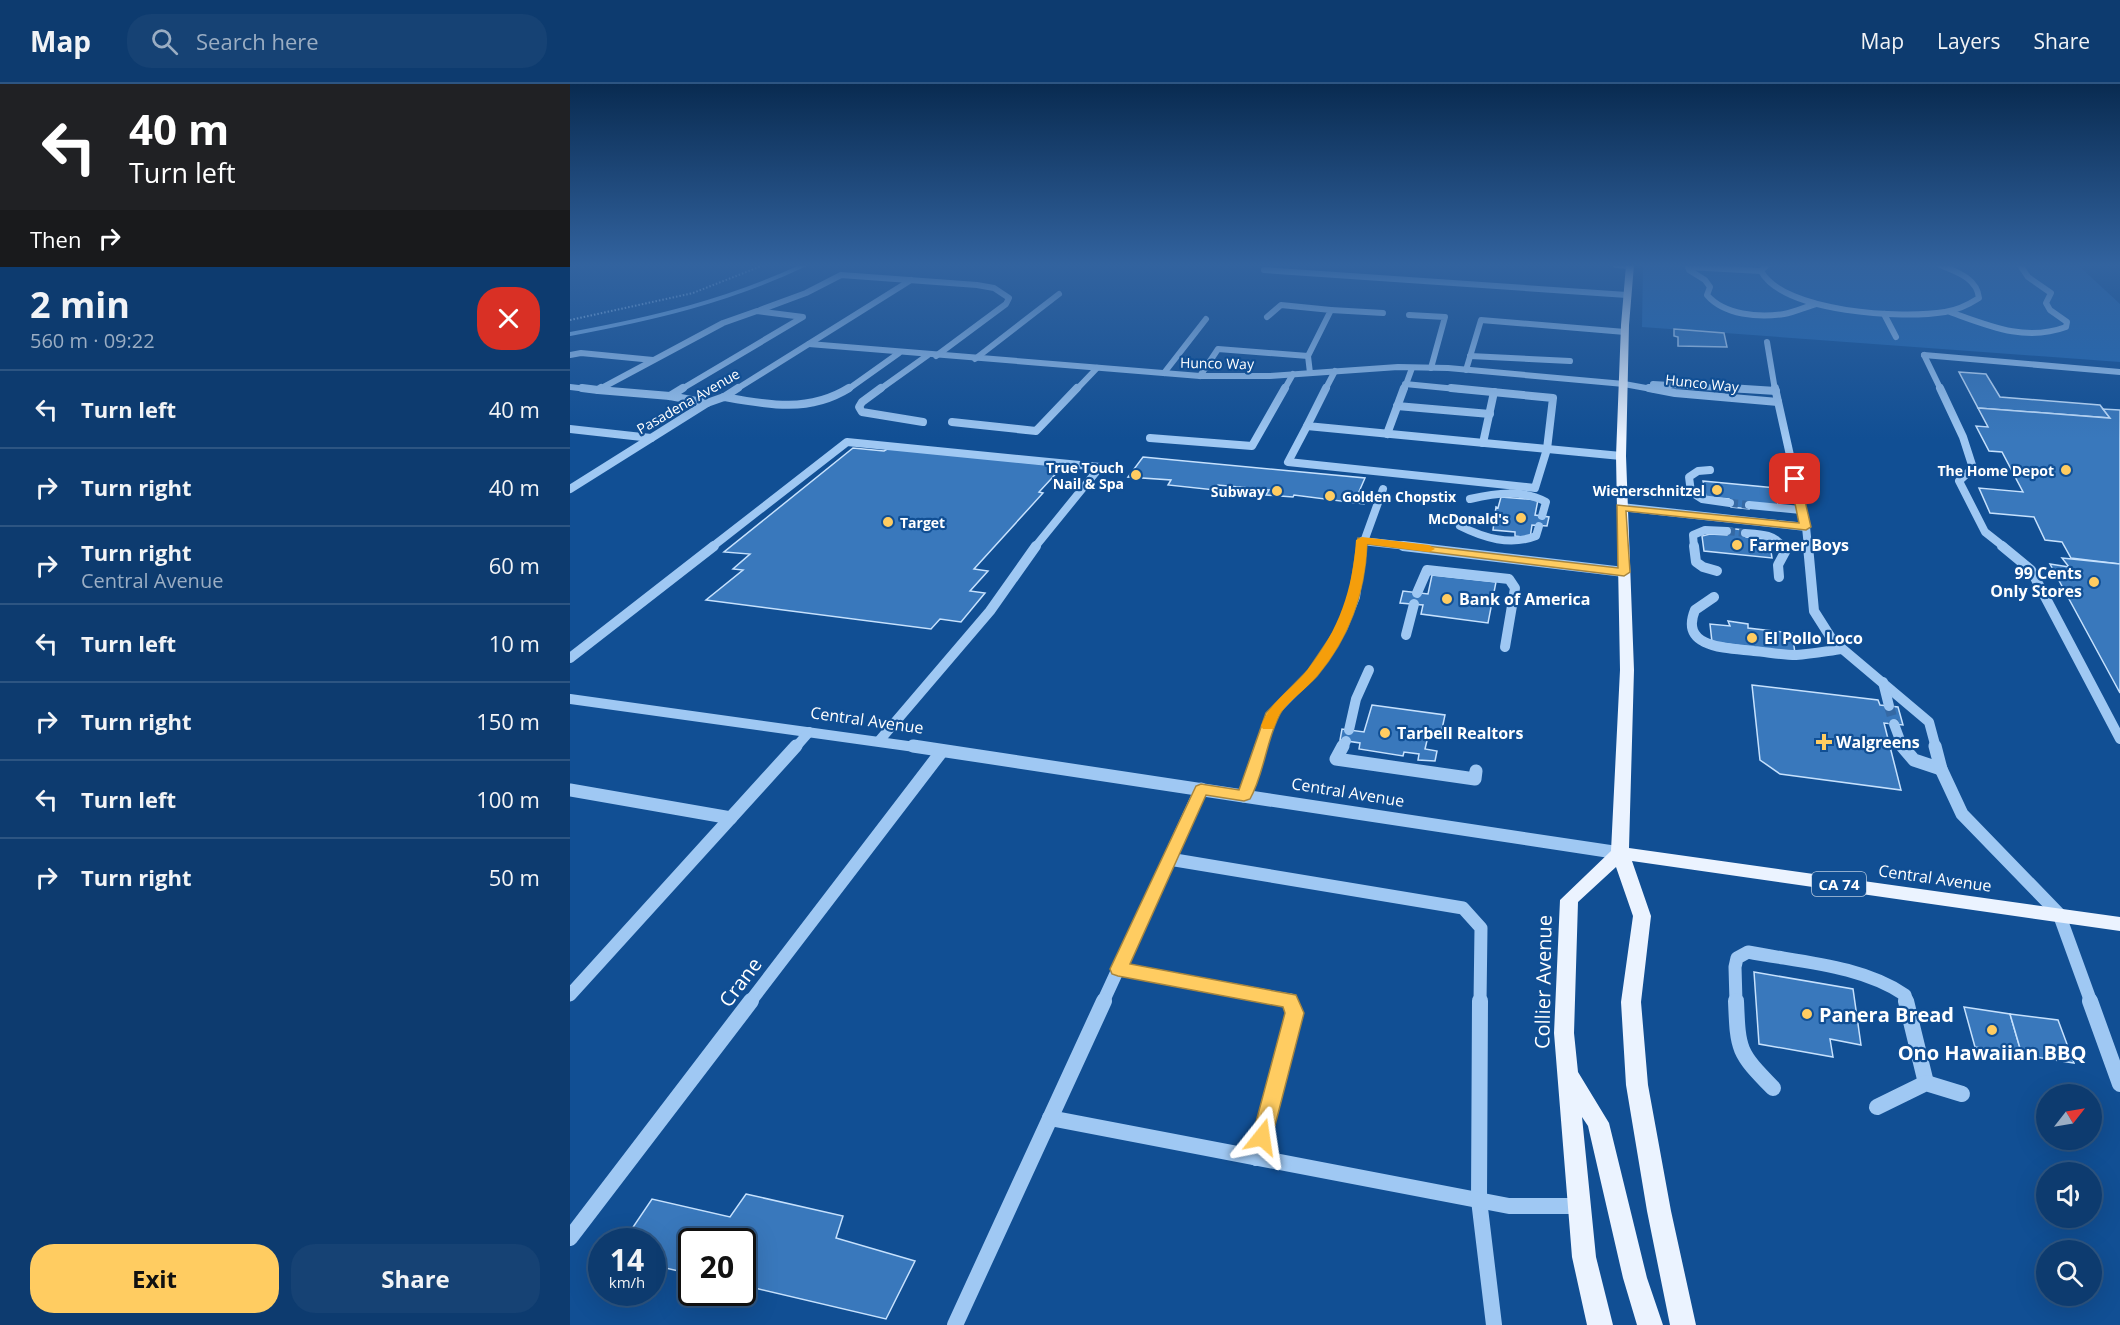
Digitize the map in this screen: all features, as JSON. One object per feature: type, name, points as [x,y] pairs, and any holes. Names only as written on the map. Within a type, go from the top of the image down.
[{"type":"main road","points":[[1625,323],[1621,507],[1627,670],[1620,853],[1642,916],[1631,1002],[1637,1085],[1659,1211],[1683,1325]]},
{"type":"main road","name":"Central Avenue","points":[[1620,853],[2120,924]]},
{"type":"main road","name":"Collier Avenue","points":[[1600,1325],[1584,1257],[1564,1033],[1569,900],[1620,853]]},
{"type":"main road","points":[[1567,1074],[1598,1123],[1635,1278],[1650,1325]]},
{"type":"street","points":[[598,390],[723,323]]},
{"type":"street","points":[[670,396],[793,323]]},
{"type":"street","name":"Pasadena Avenue","points":[[570,489],[707,403],[724,397],[843,323]]},
{"type":"street","points":[[923,422],[870,415],[862,412],[859,407],[862,402],[979,323]]},
{"type":"street","points":[[975,359],[1022,323]]},
{"type":"street","points":[[1164,373],[1203,323]]},
{"type":"street","points":[[1310,373],[1308,356],[1325,323]]},
{"type":"street","points":[[1431,368],[1443,323]]},
{"type":"street","points":[[1466,370],[1480,323]]},
{"type":"street","points":[[1533,323],[1625,328]]},
{"type":"street","points":[[1889,323],[1896,337]]},
{"type":"street","points":[[1979,323],[2019,333],[2049,333],[2066,327],[2065,323]]},
{"type":"street","points":[[1767,342],[1806,527],[1814,611],[1833,641],[1929,722],[1941,769],[1962,814],[2059,914],[2120,1084]]},
{"type":"street","name":"Hunco Way","points":[[809,344],[932,356],[1200,376],[1412,368],[1466,370],[1624,384],[1675,393],[1778,402]]},
{"type":"street","points":[[1200,376],[1218,349],[1308,356]]},
{"type":"street","points":[[570,355],[582,353],[653,360]]},
{"type":"street","points":[[724,397],[763,405],[793,406],[825,401],[899,353]]},
{"type":"street","points":[[2120,372],[1924,355],[1963,437],[1973,468],[1959,481],[1979,521],[1985,532],[2031,570],[2120,739]]},
{"type":"street","points":[[1470,356],[1570,361]]},
{"type":"street","points":[[952,422],[1036,430],[1097,368]]},
{"type":"street","points":[[1387,434],[1412,368]]},
{"type":"street","points":[[1335,371],[1288,462],[1535,488],[1547,449],[1553,398],[1405,384]]},
{"type":"street","points":[[1150,438],[1252,446],[1293,374]]},
{"type":"street","name":"Hunco Way","points":[[1624,384],[1678,384],[1776,391]]},
{"type":"street","points":[[570,387],[670,396],[707,403]]},
{"type":"street","points":[[1483,443],[1494,392]]},
{"type":"street","points":[[1397,406],[1490,414]]},
{"type":"street","points":[[1307,426],[1621,456]]},
{"type":"street","points":[[571,430],[651,438]]},
{"type":"street","points":[[570,658],[847,441],[1100,467],[1039,541],[990,610],[879,741]]},
{"type":"street","points":[[1710,470],[1698,471],[1689,477],[1691,492],[1706,501],[1730,503]]},
{"type":"street","points":[[1244,796],[1273,713],[1313,672],[1343,627],[1355,597],[1362,540],[1383,489]]},
{"type":"street","points":[[1460,526],[1478,535],[1526,541],[1536,536],[1546,502],[1539,498],[1509,493],[1470,499]]},
{"type":"street","points":[[1749,505],[1801,510]]},
{"type":"street","points":[[1621,507],[1806,527]]},
{"type":"street","points":[[1717,571],[1703,567],[1696,562],[1693,535],[1705,530],[1727,531]]},
{"type":"street","points":[[1745,533],[1771,537],[1781,542],[1785,552],[1778,565],[1779,577]]},
{"type":"street","points":[[1362,540],[1624,572]]},
{"type":"street","points":[[1417,593],[1427,570],[1509,579],[1515,588],[1505,647]]},
{"type":"street","points":[[1714,597],[1695,607],[1692,612],[1693,632],[1706,644],[1780,654],[1815,653],[1842,649]]},
{"type":"street","points":[[1406,635],[1414,604]]},
{"type":"street","points":[[1369,670],[1356,699],[1347,735],[1336,759],[1475,779],[1476,771]]},
{"type":"street","points":[[1883,682],[1889,706]]},
{"type":"street","name":"Central Avenue","points":[[570,699],[879,741],[1620,853]]},
{"type":"street","points":[[1894,724],[1902,750],[1919,764],[1941,769]]},
{"type":"street","points":[[570,995],[809,732]]},
{"type":"street","name":"Crane","points":[[570,1238],[942,751]]},
{"type":"street","points":[[954,1325],[1201,789]]},
{"type":"street","points":[[570,790],[731,818]]},
{"type":"street","points":[[1169,859],[1462,908],[1481,928],[1479,1200],[1494,1325]]},
{"type":"street","points":[[1773,1088],[1748,1061],[1738,1042],[1737,958],[1748,952],[1865,976],[1899,989],[1905,995],[1926,1083]]},
{"type":"street","points":[[1118,969],[1289,1000],[1294,1013],[1256,1158]]},
{"type":"street","points":[[1877,1107],[1926,1083],[1962,1094]]},
{"type":"street","points":[[1050,1118],[1509,1206],[1580,1206]]},
{"type":"shaded area","points":[[1642,323],[2120,323],[2120,362],[1642,327]]},
{"type":"building","points":[[1674,329],[1724,333],[1727,347],[1678,346],[1678,337],[1674,336]]},
{"type":"building","points":[[1959,372],[1986,374],[2000,397],[2100,405],[2110,418],[1978,408]]},
{"type":"building","name":"The Home Depot","points":[[1978,408],[2110,418],[2103,409],[2120,410],[2120,564],[2071,558],[2062,542],[2045,540],[2034,517],[1990,513],[1979,488],[2023,492],[2002,452],[1989,451],[1976,426],[1988,427]]},
{"type":"building","name":"Target","points":[[853,448],[884,451],[889,448],[1063,466],[1039,492],[1043,493],[974,569],[988,571],[970,591],[985,593],[961,622],[940,619],[931,629],[706,600],[743,570],[733,569],[750,554],[724,552]]},
{"type":"building","points":[[1143,457],[1365,478],[1358,494],[1368,495],[1364,504],[1294,495],[1293,497],[1266,495],[1269,490],[1218,485],[1215,490],[1168,485],[1171,480],[1128,477]]},
{"type":"building","points":[[1703,481],[1776,488],[1778,506],[1748,503],[1749,509],[1731,507],[1729,499],[1706,497]]},
{"type":"building","name":"McDonald's","points":[[1501,497],[1538,500],[1535,515],[1549,517],[1547,526],[1532,525],[1530,538],[1515,536],[1515,532],[1493,530],[1496,507],[1498,508]]},
{"type":"building","name":"Farmer Boys","points":[[1727,528],[1744,530],[1746,537],[1769,539],[1772,558],[1704,551],[1702,536],[1727,535]]},
{"type":"building","points":[[2062,558],[2120,564],[2120,693],[2050,564],[2069,567]]},
{"type":"building","name":"Bank of America","points":[[1432,575],[1496,582],[1488,623],[1421,614],[1423,605],[1400,603],[1403,591],[1428,594]]},
{"type":"building","name":"El Pollo Loco","points":[[1728,621],[1748,624],[1748,628],[1792,633],[1795,653],[1712,642],[1710,624],[1730,626]]},
{"type":"building","name":"Walgreens","points":[[1752,685],[1878,700],[1880,705],[1898,707],[1903,725],[1884,723],[1901,790],[1780,774],[1760,760]]},
{"type":"building","name":"Tarbell Realtors","points":[[1372,705],[1445,715],[1441,734],[1429,732],[1425,749],[1437,751],[1435,761],[1418,760],[1419,754],[1404,752],[1403,756],[1359,749],[1360,743],[1340,740],[1342,729],[1364,732]]},
{"type":"building","name":"Panera Bread","points":[[1754,972],[1853,989],[1861,1045],[1830,1039],[1833,1057],[1759,1044]]},
{"type":"building","name":"Ono Hawaiian BBQ","points":[[1964,1007],[2010,1014],[2022,1055],[1975,1047]]},
{"type":"building","points":[[2010,1014],[2058,1020],[2074,1063],[2022,1055]]},
{"type":"building","points":[[746,1194],[843,1216],[836,1238],[915,1261],[886,1319],[756,1288],[756,1228],[678,1228],[678,1271],[666,1268],[666,1228],[632,1228],[652,1199],[730,1217]]},
{"type":"waterway","points":[[570,334],[625,323]]},
{"type":"tunnel","points":[[1730,503],[1749,505]]},
{"type":"tunnel","points":[[1727,531],[1745,533]]},
{"type":"tunnel","points":[[1889,706],[1894,724]]},
{"type":"slow traffic","points":[[1268,726],[1273,713],[1313,672],[1343,627],[1355,597],[1362,540],[1429,549]]},
{"type":"place","name":"The Home Depot","points":[[2066,470]]},
{"type":"place","name":"True Touch Nail & Spa","points":[[1136,475]]},
{"type":"place","name":"Wienerschnitzel","points":[[1717,490]]},
{"type":"place","name":"Subway","points":[[1277,491]]},
{"type":"place","name":"Golden Chopstix","points":[[1330,496]]},
{"type":"place","name":"McDonald's","points":[[1521,518]]},
{"type":"place","name":"Target","points":[[888,522]]},
{"type":"place","name":"Farmer Boys","points":[[1737,545]]},
{"type":"place","name":"99 Cents Only Stores","points":[[2094,582]]},
{"type":"place","name":"Bank of America","points":[[1447,599]]},
{"type":"place","name":"El Pollo Loco","points":[[1752,638]]},
{"type":"place","name":"Tarbell Realtors","points":[[1385,733]]},
{"type":"place","name":"Walgreens","points":[[1824,742]]},
{"type":"place","name":"Panera Bread","points":[[1807,1014]]},
{"type":"place","name":"Ono Hawaiian BBQ","points":[[1992,1030]]},
{"type":"route","points":[[1262,1137],[1294,1013],[1289,1000],[1118,969],[1201,789],[1244,796],[1273,713],[1313,672],[1343,627],[1355,597],[1362,540],[1624,572],[1621,507],[1806,527],[1795,479]]}]
